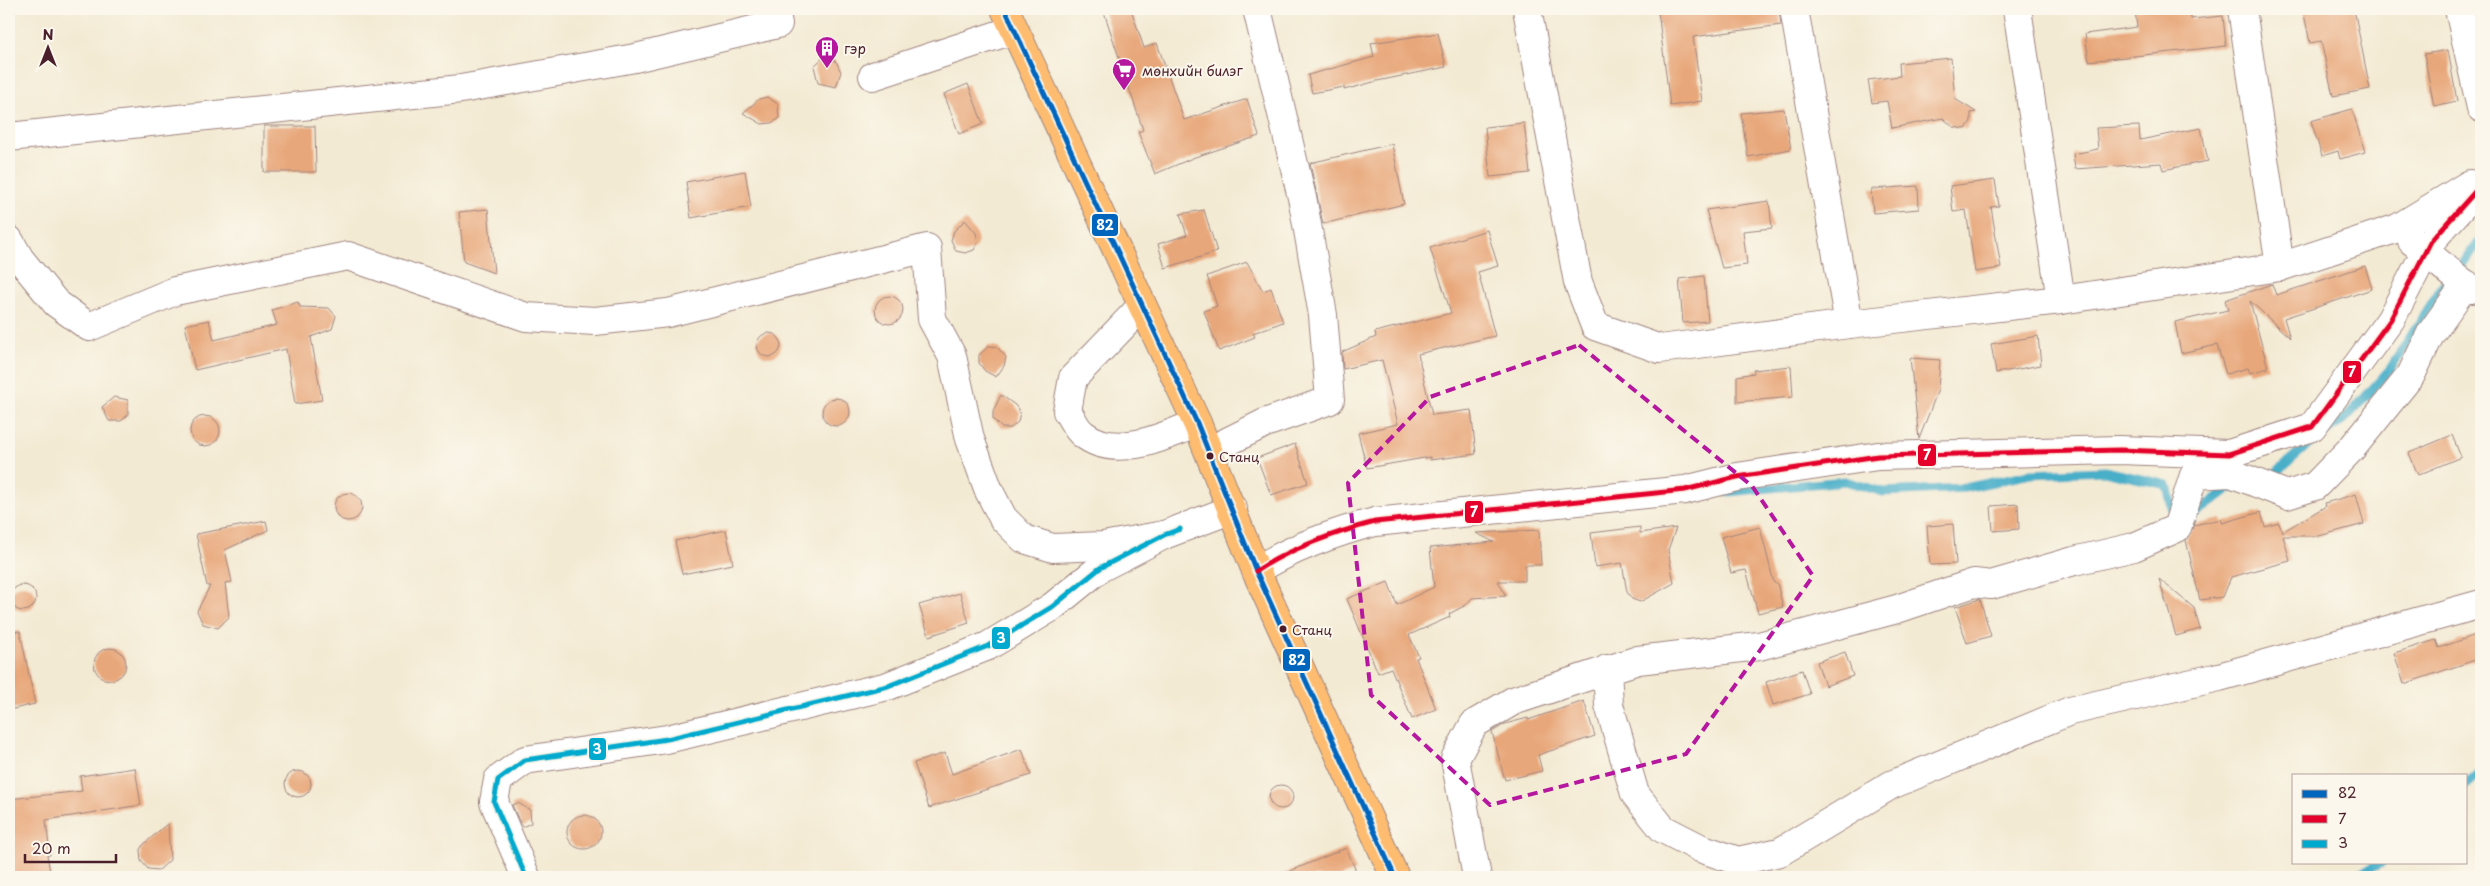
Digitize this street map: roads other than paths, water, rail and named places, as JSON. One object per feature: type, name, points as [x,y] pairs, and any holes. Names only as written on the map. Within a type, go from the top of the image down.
[{"type":"main road","points":[[1009,19],[1197,423],[1233,509],[1256,571],[1395,877]]},
{"type":"street","points":[[9,137],[461,89],[635,58],[778,24],[775,9]]},
{"type":"street","points":[[1209,451],[1265,423],[1330,400],[1323,315],[1303,202],[1257,9]]},
{"type":"street","points":[[1526,9],[1578,282],[1595,326],[1660,349],[1849,324],[2061,300],[2280,267],[2398,228],[2481,178]]},
{"type":"street","points":[[1794,9],[1849,324]]},
{"type":"street","points":[[2017,9],[2061,300]]},
{"type":"street","points":[[2242,9],[2280,267]]},
{"type":"street","points":[[2459,9],[2481,108]]},
{"type":"street","points":[[873,76],[1009,19]]},
{"type":"street","points":[[1256,571],[1279,556],[1347,529],[1375,522],[1685,490],[1737,477],[1854,458],[2120,450],[2229,454],[2312,427],[2391,319],[2431,241],[2481,185]]},
{"type":"street","points":[[1476,877],[1455,759],[1474,724],[1513,701],[1638,660],[1759,646],[1896,609],[1974,583],[1991,585],[2074,561],[2134,548],[2177,528],[2194,475],[2231,472],[2288,496],[2315,486],[2352,448],[2411,375],[2431,333],[2468,286],[2425,253],[2398,228]]},
{"type":"street","points":[[9,240],[20,259],[56,303],[89,327],[175,291],[348,256],[526,317],[595,321],[668,313],[927,248],[932,319],[952,356],[970,439],[989,491],[1003,518],[1024,539],[1053,548],[1103,546],[1164,535]]},
{"type":"street","points":[[1142,306],[1073,378],[1067,411],[1081,433],[1101,444],[1148,444],[1197,423]]},
{"type":"street","points":[[526,877],[494,802],[498,780],[525,760],[667,739],[888,686],[988,646],[1052,607],[1100,568],[1164,535],[1233,509]]},
{"type":"street","points":[[1606,669],[1609,706],[1635,794],[1663,829],[1700,848],[1738,861],[1780,852],[1891,785],[2070,711],[2219,677],[2481,604]]},
{"type":"waterway","points":[[2266,482],[2309,444],[2348,416],[2390,369],[2444,284],[2464,263],[2481,239]]},
{"type":"waterway","points":[[1728,492],[1845,481],[1883,492],[1965,488],[2030,474],[2105,471],[2167,485],[2173,512]]},
{"type":"waterway","points":[[2188,520],[2230,488],[2242,487]]},
{"type":"waterway","points":[[2468,783],[2481,772]]},
{"type":"waterway","points":[[2352,877],[2378,864]]},
{"type":"place","name":"гэр","points":[[827,69]]},
{"type":"place","name":"мөнхийн билэг","points":[[1124,91]]},
{"type":"place","name":"Cтанц","points":[[1210,456]]},
{"type":"place","name":"Станц","points":[[1283,629]]}]
